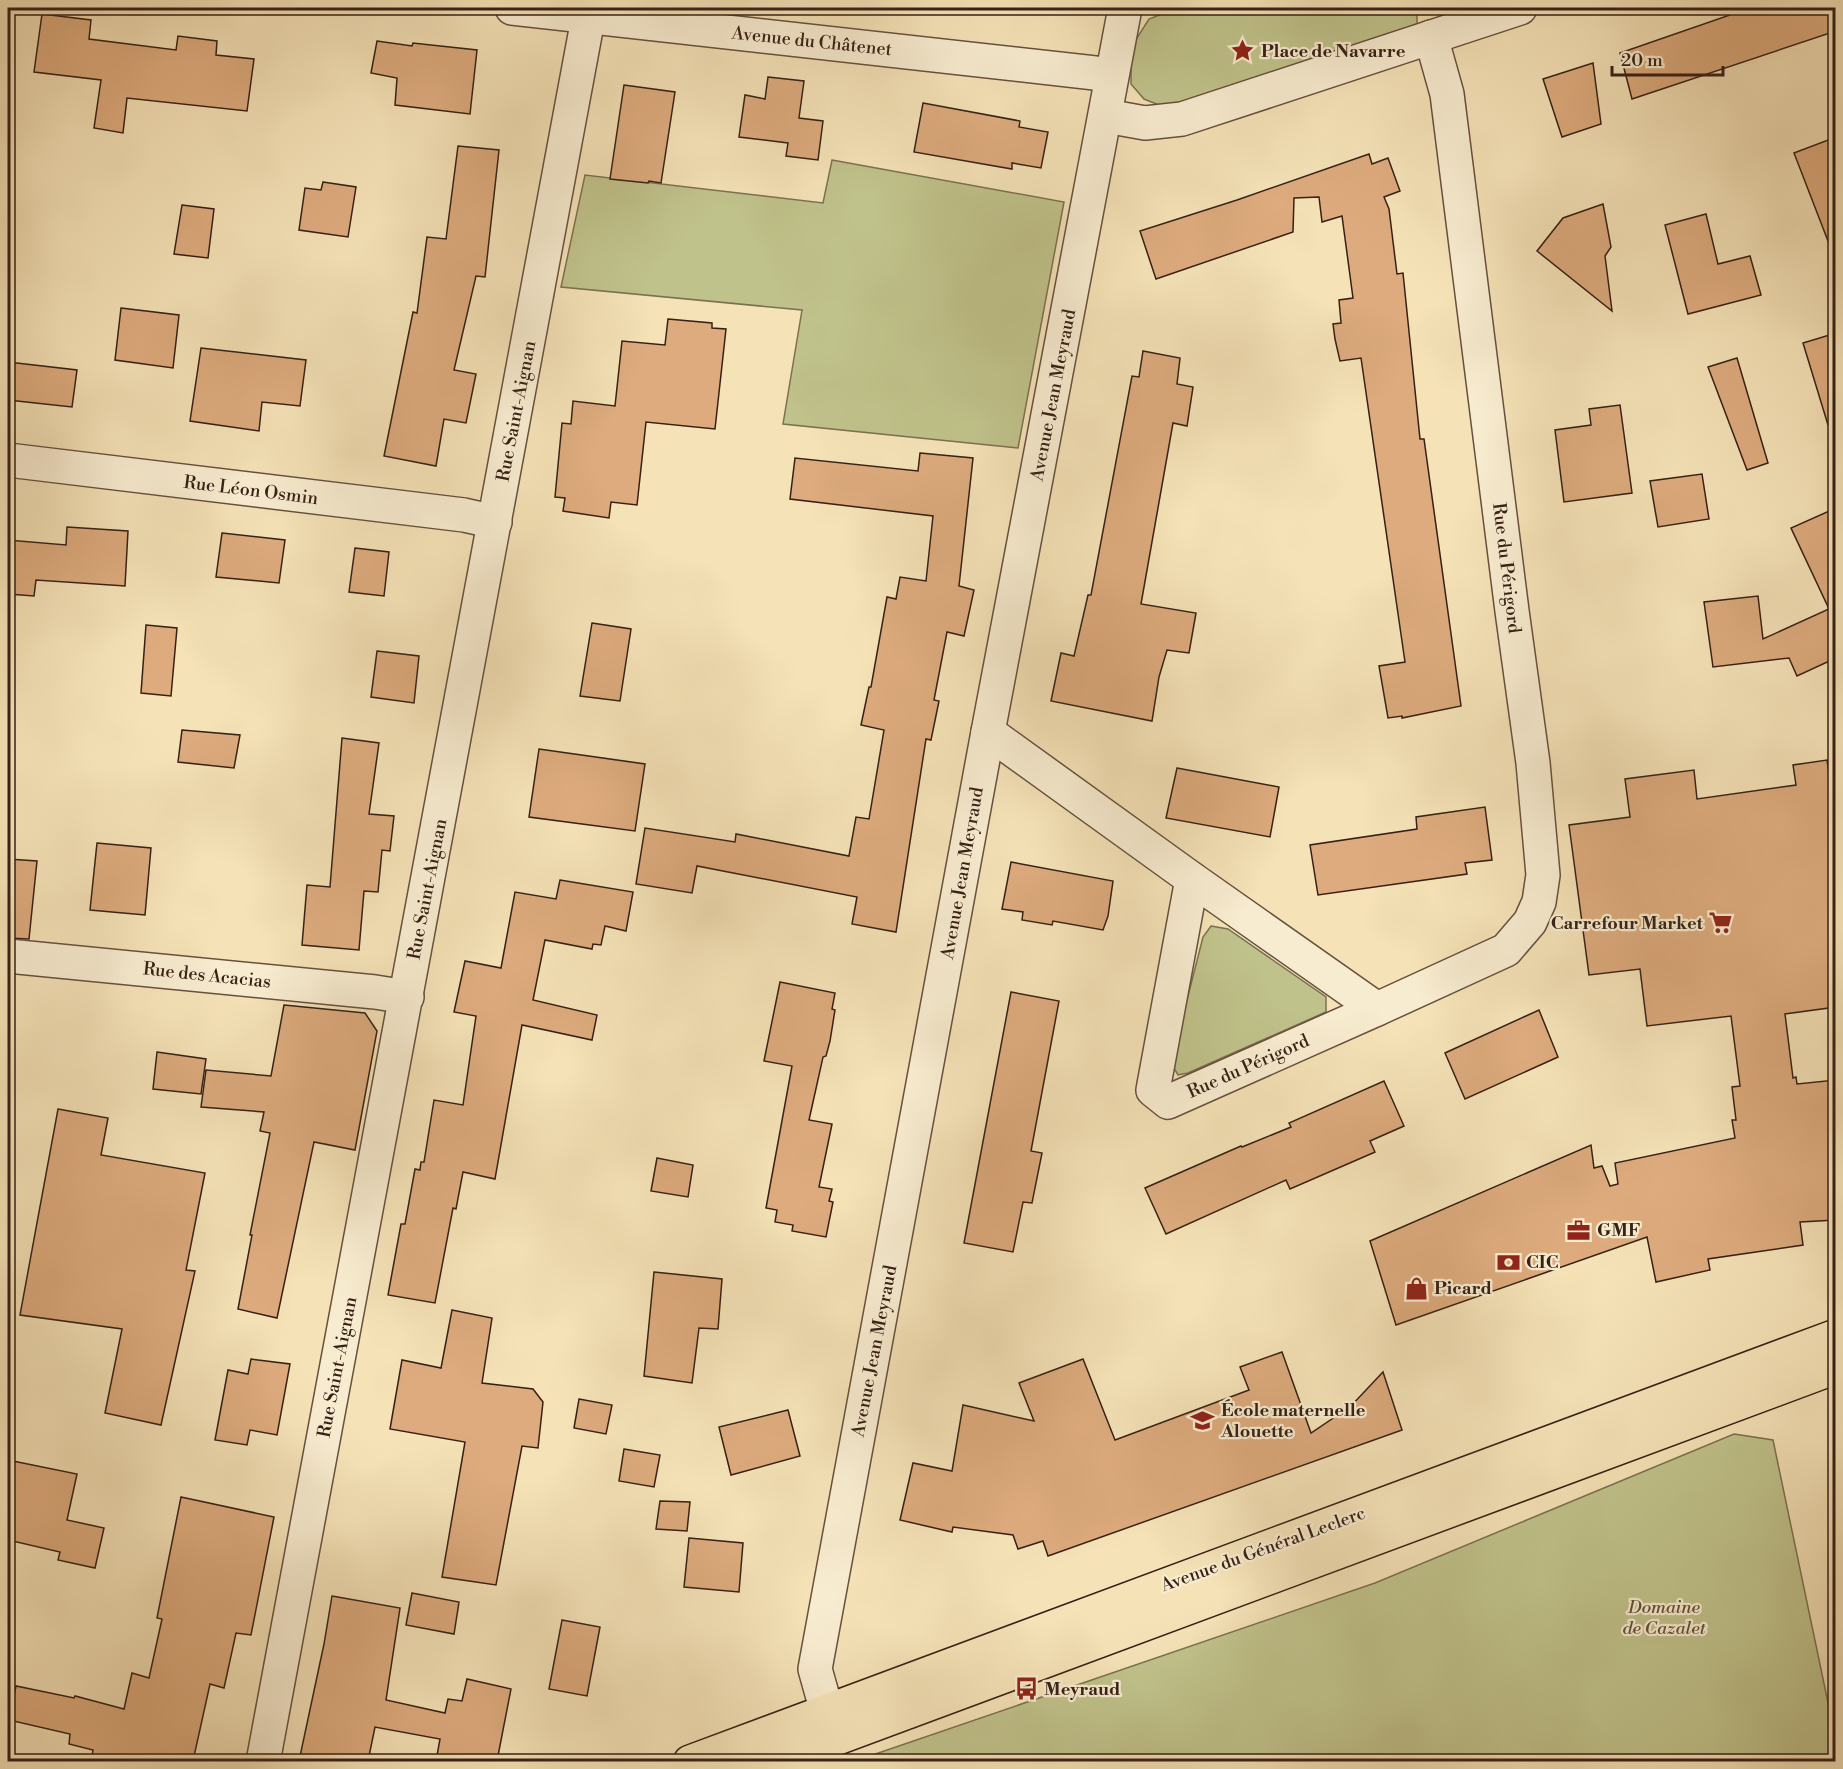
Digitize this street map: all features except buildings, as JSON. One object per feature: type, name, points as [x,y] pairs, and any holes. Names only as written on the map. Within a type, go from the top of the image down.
[{"type":"main road","name":"Avenue du Général Leclerc","points":[[773,1761],[834,1722],[1836,1336]]},
{"type":"main road","name":"Avenue du Général Leclerc","points":[[690,1761],[834,1722],[1836,1367]]},
{"type":"street","name":"Avenue du Châtenet","points":[[512,8],[590,12],[1095,73],[1112,78]]},
{"type":"street","name":"Avenue Jean Meyraud","points":[[834,1722],[815,1669],[988,732],[1125,8]]},
{"type":"street","points":[[1106,116],[1145,123],[1182,119],[1520,8]]},
{"type":"street","name":"Rue Saint-Aignan","points":[[263,1761],[590,12]]},
{"type":"street","name":"Rue du Périgord","points":[[1192,879],[1153,1090],[1168,1102],[1506,950],[1530,922],[1539,902],[1543,875],[1533,763],[1447,94],[1431,37]]},
{"type":"street","name":"Rue Léon Osmin","points":[[8,460],[464,515],[495,522]]},
{"type":"street","points":[[988,732],[1377,1009]]},
{"type":"street","name":"Rue des Acacias","points":[[8,956],[407,997]]},
{"type":"green space","name":"Place de Navarre","points":[[1177,8],[1417,8],[1417,30],[1169,109],[1144,99],[1131,84],[1131,61],[1135,41],[1149,19]]},
{"type":"green space","points":[[832,160],[1064,202],[1018,448],[783,424],[802,310],[561,287],[585,175],[823,203]]},
{"type":"green space","points":[[1211,926],[1228,929],[1326,997],[1326,1012],[1188,1073],[1178,1075],[1171,1063],[1203,937]]},
{"type":"green space","name":"Domaine de Cazalet","points":[[1734,1434],[1773,1440],[1835,1736],[1835,1761],[855,1761],[1375,1583]]},
{"type":"place","name":"Place de Navarre","points":[[1243,51]]},
{"type":"place","name":"Carrefour Market","points":[[1721,923]]},
{"type":"place","name":"GMF","points":[[1579,1230]]},
{"type":"place","name":"CIC","points":[[1508,1262]]},
{"type":"place","name":"Picard","points":[[1416,1288]]},
{"type":"place","name":"École maternelle Alouette","points":[[1203,1420]]},
{"type":"place","name":"Meyraud","points":[[1026,1689]]}]
